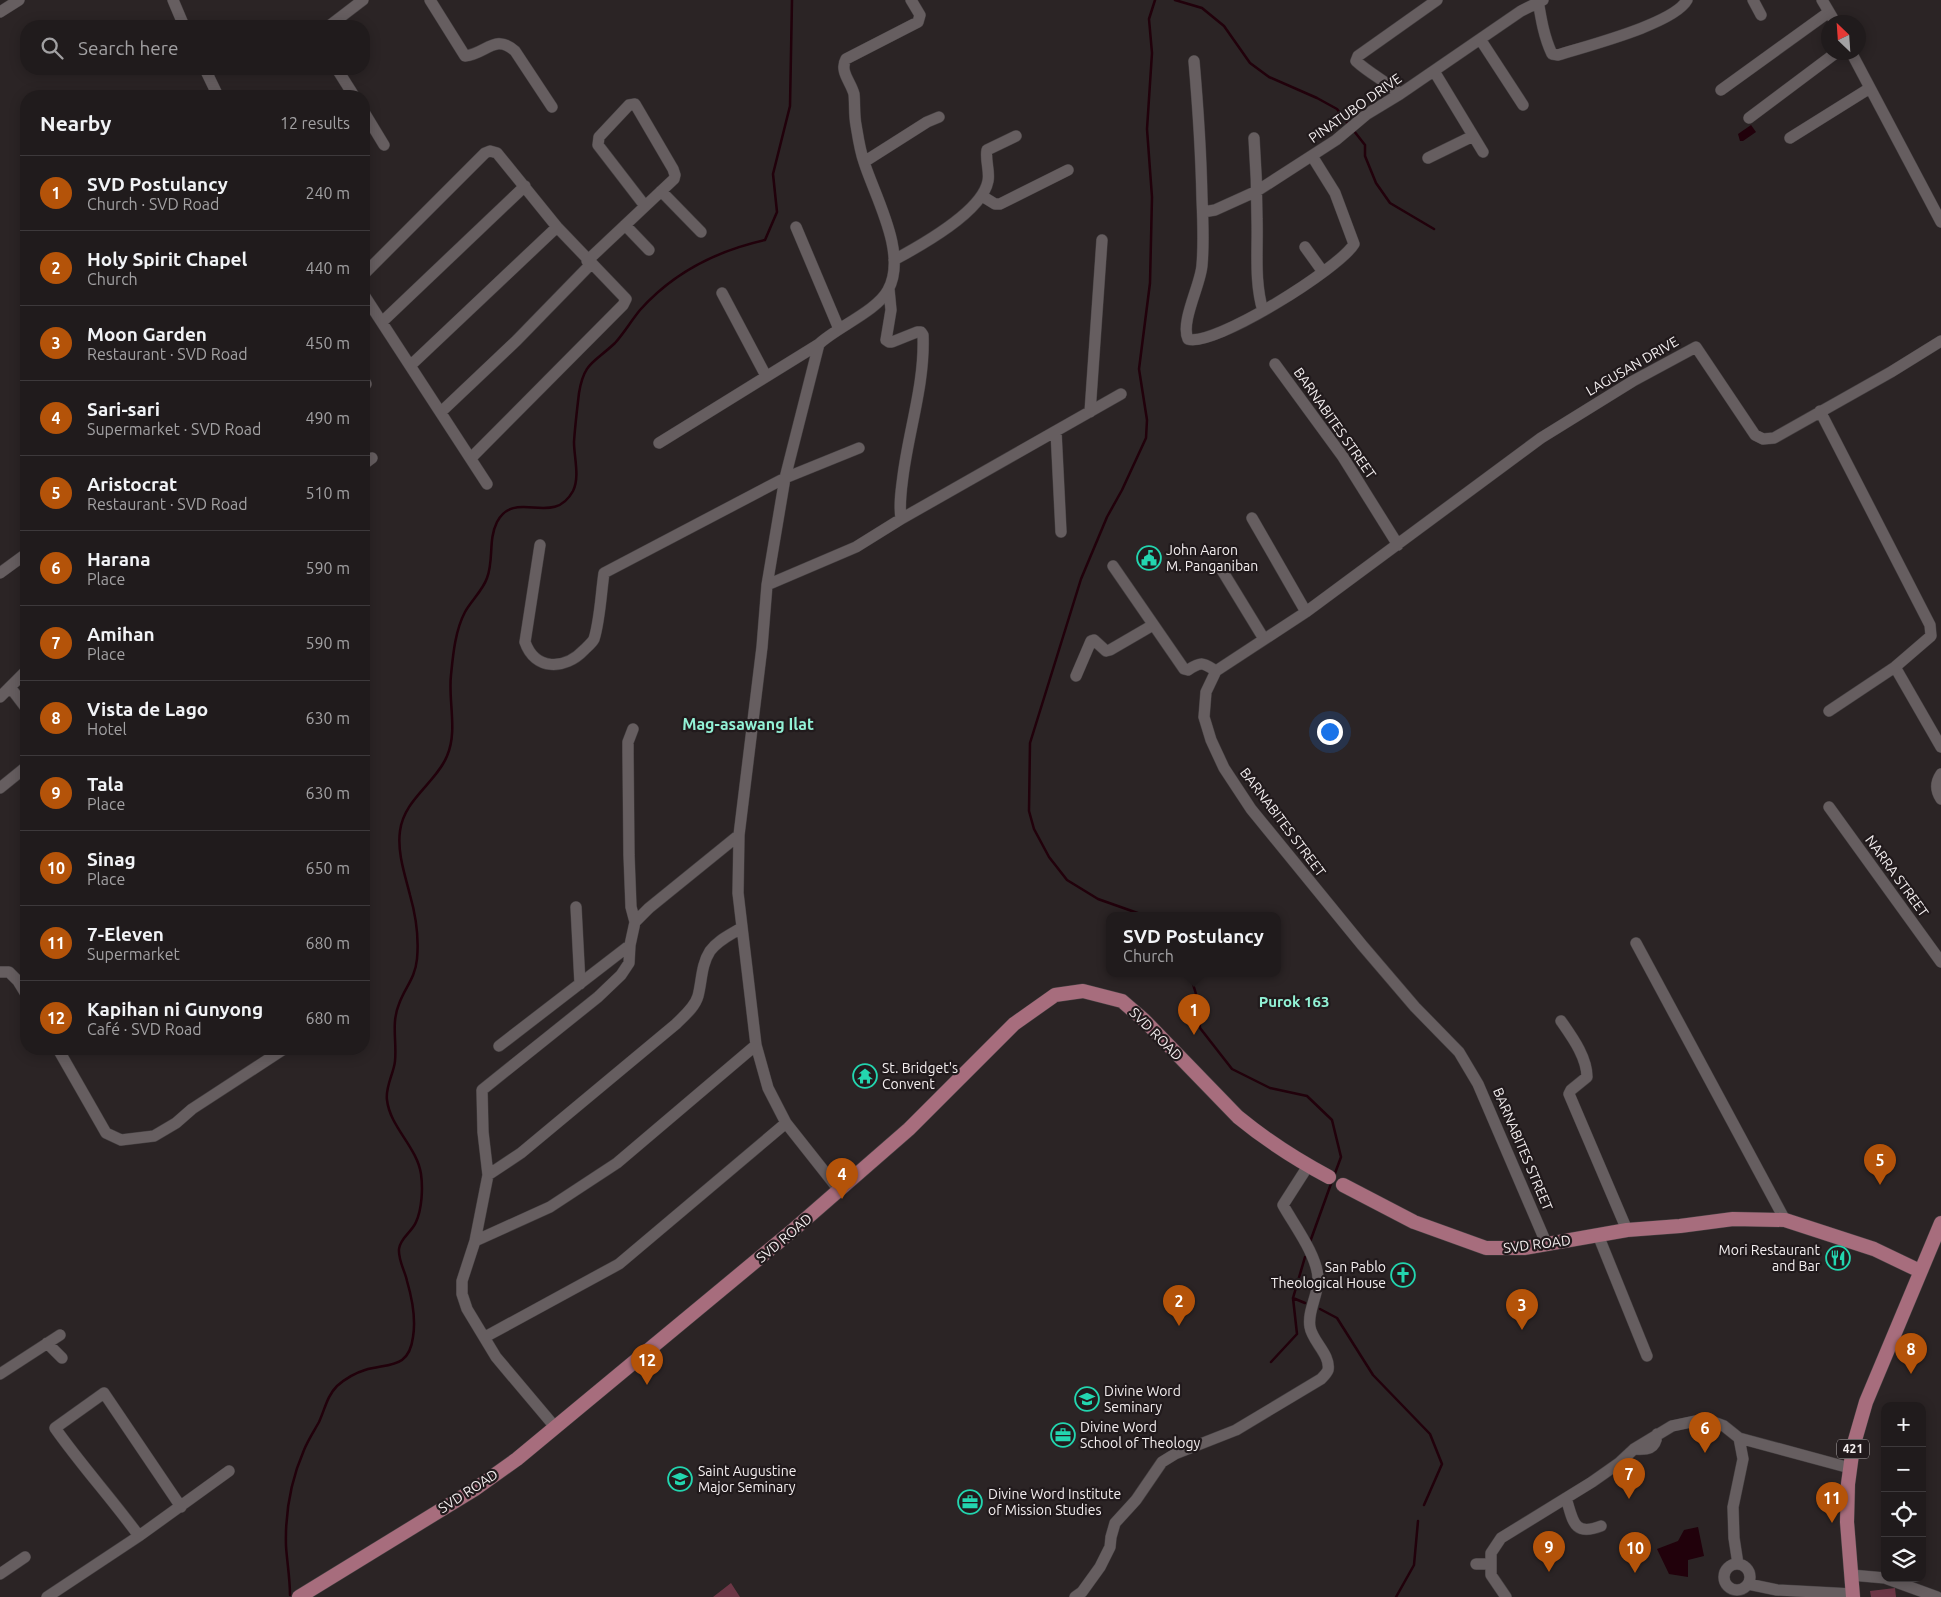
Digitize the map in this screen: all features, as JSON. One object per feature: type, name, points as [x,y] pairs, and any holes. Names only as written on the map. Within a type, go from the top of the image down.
[{"type":"main road","name":"SVD ROAD","points":[[299,1597],[475,1489],[555,1428],[839,1190],[909,1129],[1014,1024],[1055,995],[1084,992],[1122,1001],[1144,1020],[1238,1117],[1253,1130],[1308,1166],[1329,1177]]},
{"type":"main road","name":"SVD ROAD","points":[[1343,1185],[1414,1222],[1486,1248],[1512,1249],[1547,1245],[1627,1230],[1680,1226],[1732,1219],[1785,1220],[1874,1249],[1920,1271]]},
{"type":"main road","name":"421","points":[[1853,1595],[1847,1522],[1848,1484],[1853,1447],[1866,1402],[1941,1223]]},
{"type":"street","points":[[0,12],[19,0]]},
{"type":"street","points":[[173,0],[181,20]]},
{"type":"street","points":[[337,20],[364,0]]},
{"type":"street","points":[[430,0],[465,56],[492,45],[508,44],[516,51],[552,107]]},
{"type":"street","points":[[901,519],[900,507],[906,452],[917,403],[923,335],[921,332],[918,332],[892,342],[886,340],[891,310],[889,289],[894,260],[891,236],[864,162],[856,125],[853,93],[843,64],[846,59],[918,22],[920,16],[911,0]]},
{"type":"street","points":[[1400,94],[1390,84],[1365,70],[1356,61],[1358,56],[1437,0]]},
{"type":"street","points":[[1540,1],[1549,47],[1552,54],[1558,56],[1649,25],[1683,8],[1687,0]]},
{"type":"street","points":[[1753,0],[1760,15]]},
{"type":"street","points":[[1822,0],[1831,15]]},
{"type":"street","name":"PINATUBO DRIVE","points":[[1203,212],[1215,210],[1257,191],[1336,140],[1367,114],[1400,94],[1521,11],[1540,1]]},
{"type":"street","points":[[1721,90],[1829,12]]},
{"type":"street","points":[[1480,39],[1523,105]]},
{"type":"street","points":[[1749,118],[1826,60]]},
{"type":"street","points":[[1855,60],[1941,222]]},
{"type":"street","points":[[1194,61],[1201,145],[1202,271],[1188,321],[1186,335],[1188,339],[1194,340],[1209,335],[1264,311],[1334,265],[1351,250],[1354,244],[1335,193],[1312,156]]},
{"type":"street","points":[[1434,71],[1483,152]]},
{"type":"street","points":[[208,75],[215,90]]},
{"type":"street","points":[[341,75],[350,90]]},
{"type":"street","points":[[1790,138],[1870,88]]},
{"type":"street","points":[[441,412],[516,341],[625,225],[674,179],[673,169],[635,104],[628,104],[597,141],[598,146],[645,206]]},
{"type":"street","points":[[864,162],[927,122],[939,117]]},
{"type":"street","points":[[370,122],[384,145]]},
{"type":"street","points":[[894,260],[958,219],[982,196],[988,181],[987,150],[1016,136]]},
{"type":"street","points":[[1428,158],[1473,136]]},
{"type":"street","points":[[1254,138],[1257,191],[1258,295],[1264,311]]},
{"type":"street","points":[[370,268],[485,153],[490,151],[497,153],[557,227],[589,262],[623,294],[626,300],[624,305],[471,458]]},
{"type":"street","points":[[982,196],[995,204],[1000,204],[1068,170]]},
{"type":"street","points":[[382,322],[525,186]]},
{"type":"street","points":[[661,191],[701,232]]},
{"type":"street","points":[[625,225],[649,250]]},
{"type":"street","points":[[411,365],[557,227]]},
{"type":"street","points":[[796,227],[839,329]]},
{"type":"street","points":[[1090,412],[1102,240]]},
{"type":"street","points":[[1305,247],[1323,272]]},
{"type":"street","points":[[659,442],[819,344],[877,303],[889,289]]},
{"type":"street","points":[[722,293],[766,376]]},
{"type":"street","points":[[370,304],[487,484]]},
{"type":"street","name":"LAGUSAN DRIVE","points":[[1398,545],[1541,438],[1633,381],[1696,347],[1755,435],[1763,440],[1774,438],[1891,372],[1941,341]]},
{"type":"street","points":[[819,344],[785,478],[767,585],[762,647],[739,836],[738,892],[756,1045],[768,1088],[786,1123],[839,1190]]},
{"type":"street","name":"BARNABITES STREET","points":[[1275,364],[1343,457],[1398,545]]},
{"type":"street","points":[[767,585],[856,547],[901,519],[1121,394]]},
{"type":"street","points":[[1820,411],[1930,625],[1931,636],[1894,667],[1829,711]]},
{"type":"street","points":[[1056,431],[1061,532]]},
{"type":"street","points":[[540,545],[525,642],[528,651],[532,655],[549,666],[564,664],[580,654],[594,640],[604,573],[785,478],[859,448]]},
{"type":"street","points":[[1252,518],[1306,612]]},
{"type":"street","points":[[1113,566],[1184,669],[1188,670],[1198,663],[1204,664],[1216,671],[1306,612],[1398,545]]},
{"type":"street","points":[[0,573],[20,558]]},
{"type":"street","points":[[1220,567],[1264,639]]},
{"type":"street","points":[[1076,676],[1091,641],[1094,640],[1106,651],[1110,650],[1153,625]]},
{"type":"street","points":[[1894,667],[1941,747]]},
{"type":"street","name":"BARNABITES STREET","points":[[1216,671],[1206,692],[1204,717],[1211,740],[1224,768],[1251,809],[1362,946],[1415,1007],[1459,1052],[1478,1084],[1547,1245]]},
{"type":"street","points":[[0,696],[20,678]]},
{"type":"street","points":[[10,687],[20,700]]},
{"type":"street","points":[[555,1428],[496,1358],[468,1309],[462,1294],[462,1280],[475,1241],[488,1175],[483,1132],[482,1090],[598,997],[621,975],[629,963],[630,945],[635,922],[631,907],[628,846],[628,742],[634,729]]},
{"type":"street","points":[[0,788],[20,772]]},
{"type":"street","points":[[1941,774],[1936,784],[1937,793],[1941,799]]},
{"type":"street","name":"NARRA STREET","points":[[1828,807],[1941,962]]},
{"type":"street","points":[[635,922],[649,908],[739,836]]},
{"type":"street","points":[[576,907],[580,984]]},
{"type":"street","points":[[488,1175],[521,1152],[676,1024],[690,1010],[697,998],[703,968],[710,952],[719,942],[741,928]]},
{"type":"street","points":[[1636,944],[1785,1220]]},
{"type":"street","points":[[500,1046],[630,945]]},
{"type":"street","points":[[0,972],[9,972],[20,984]]},
{"type":"street","points":[[1562,1021],[1580,1051],[1587,1071],[1587,1077],[1571,1090],[1570,1094],[1627,1230]]},
{"type":"street","points":[[475,1241],[550,1207],[617,1164],[756,1045]]},
{"type":"street","points":[[61,1055],[106,1133],[121,1140],[154,1136],[275,1055]]},
{"type":"street","points":[[485,1337],[620,1264],[786,1123]]},
{"type":"street","points":[[1075,1597],[1082,1592],[1100,1566],[1110,1547],[1115,1523],[1136,1500],[1162,1462],[1175,1454],[1236,1430],[1321,1380],[1328,1369],[1327,1360],[1310,1330],[1309,1321],[1318,1279],[1317,1268],[1283,1205],[1308,1166]]},
{"type":"street","name":"SVD ROAD","points":[[1329,1177],[1343,1185]]},
{"type":"street","points":[[1598,1235],[1647,1356]]},
{"type":"street","points":[[0,1374],[60,1335]]},
{"type":"street","points":[[47,1343],[62,1358]]},
{"type":"street","points":[[139,1536],[117,1506],[75,1457],[55,1428],[104,1393],[181,1506]]},
{"type":"street","points":[[1506,1597],[1492,1575],[1491,1564],[1491,1553],[1501,1538],[1606,1472],[1634,1449],[1672,1426],[1705,1419],[1724,1426],[1739,1438],[1850,1468]]},
{"type":"street","points":[[1738,1564],[1734,1538],[1733,1508],[1743,1459],[1739,1438]]},
{"type":"street","points":[[47,1597],[139,1536],[229,1471]]},
{"type":"street","points":[[1566,1498],[1573,1521],[1580,1529],[1588,1531],[1601,1526]]},
{"type":"street","points":[[0,1574],[25,1557]]},
{"type":"street","points":[[1476,1564],[1491,1564]]},
{"type":"street","points":[[1742,1590],[1750,1580],[1749,1571],[1738,1564],[1727,1569],[1724,1577],[1730,1588],[1742,1590],[1777,1590],[1853,1595]]},
{"type":"street","points":[[1851,1575],[1881,1578]]},
{"type":"street","points":[[1896,1582],[1937,1597]]},
{"type":"shaded area","points":[[1751,125],[1756,132],[1740,141],[1738,134]]},
{"type":"shaded area","points":[[1698,1527],[1704,1556],[1688,1560],[1688,1577],[1669,1574],[1657,1549],[1678,1541],[1684,1530]]},
{"type":"shaded area","points":[[731,1583],[740,1597],[713,1597]]},
{"type":"shaded area","points":[[1895,1588],[1896,1597],[1871,1597],[1870,1591]]},
{"type":"waterway","points":[[290,1595],[286,1546],[288,1509],[292,1485],[299,1461],[319,1422],[328,1398],[337,1386],[350,1376],[361,1371],[390,1365],[402,1360],[411,1347],[413,1337],[414,1316],[412,1301],[399,1249],[418,1217],[422,1198],[422,1180],[419,1164],[393,1119],[387,1100],[388,1085],[395,1061],[395,1018],[401,998],[412,978],[418,951],[415,919],[402,863],[399,839],[407,810],[436,775],[447,756],[450,746],[452,736],[450,685],[459,627],[465,612],[483,587],[487,578],[494,529],[505,512],[514,508],[555,507],[565,502],[573,491],[576,480],[574,442],[579,393],[587,369],[615,343],[640,310],[681,274],[729,250],[765,240],[777,212],[773,174],[790,106],[792,0]]},
{"type":"waterway","points":[[1135,912],[1098,899],[1067,880],[1049,857],[1034,829],[1029,811],[1030,743],[1081,579],[1107,517],[1146,438],[1147,420],[1139,369],[1150,283],[1152,197],[1147,129],[1152,53],[1149,19],[1155,0]]},
{"type":"waterway","points":[[1175,0],[1202,8],[1224,26],[1250,63],[1269,77],[1337,109],[1349,125]]},
{"type":"waterway","points":[[1354,131],[1365,145],[1365,156],[1376,183],[1390,203],[1434,229]]},
{"type":"waterway","points":[[1191,977],[1196,994],[1200,1028],[1232,1069],[1270,1088],[1307,1096],[1332,1120],[1341,1157],[1334,1176]]},
{"type":"waterway","points":[[1310,1242],[1332,1181]]},
{"type":"waterway","points":[[1271,1362],[1297,1334],[1293,1298],[1305,1257]]},
{"type":"waterway","points":[[1293,1298],[1305,1303]]},
{"type":"waterway","points":[[1320,1309],[1337,1318],[1373,1375],[1430,1434],[1442,1464],[1424,1505]]},
{"type":"waterway","points":[[1396,1597],[1414,1565],[1418,1521]]},
{"type":"place","name":"John Aaron M. Panganiban","points":[[1149,558]]},
{"type":"place","name":"SVD Postulancy","points":[[1194,1035]]},
{"type":"place","name":"St. Bridget's Convent","points":[[865,1076]]},
{"type":"place","name":"Aristocrat","points":[[1880,1185]]},
{"type":"place","name":"Sari-sari","points":[[842,1199]]},
{"type":"place","name":"Mori Restaurant and Bar","points":[[1838,1258]]},
{"type":"place","name":"San Pablo Theological House","points":[[1403,1275]]},
{"type":"place","name":"Holy Spirit Chapel","points":[[1179,1326]]},
{"type":"place","name":"Moon Garden","points":[[1522,1330]]},
{"type":"place","name":"Vista de Lago","points":[[1911,1374]]},
{"type":"place","name":"Kapihan ni Gunyong","points":[[647,1385]]},
{"type":"place","name":"Divine Word Seminary","points":[[1087,1399]]},
{"type":"place","name":"Divine Word School of Theology","points":[[1063,1435]]},
{"type":"place","name":"Harana","points":[[1705,1453]]},
{"type":"place","name":"Saint Augustine Major Seminary","points":[[680,1479]]},
{"type":"place","name":"Amihan","points":[[1629,1499]]},
{"type":"place","name":"Divine Word Institute of Mission Studies","points":[[970,1502]]},
{"type":"place","name":"7-Eleven","points":[[1832,1523]]},
{"type":"place","name":"Tala","points":[[1549,1572]]},
{"type":"place","name":"Sinag","points":[[1635,1573]]},
{"type":"district","name":"Mag-asawang Ilat","points":[[748,724]]},
{"type":"district","name":"Purok 163","points":[[1294,1002]]}]
